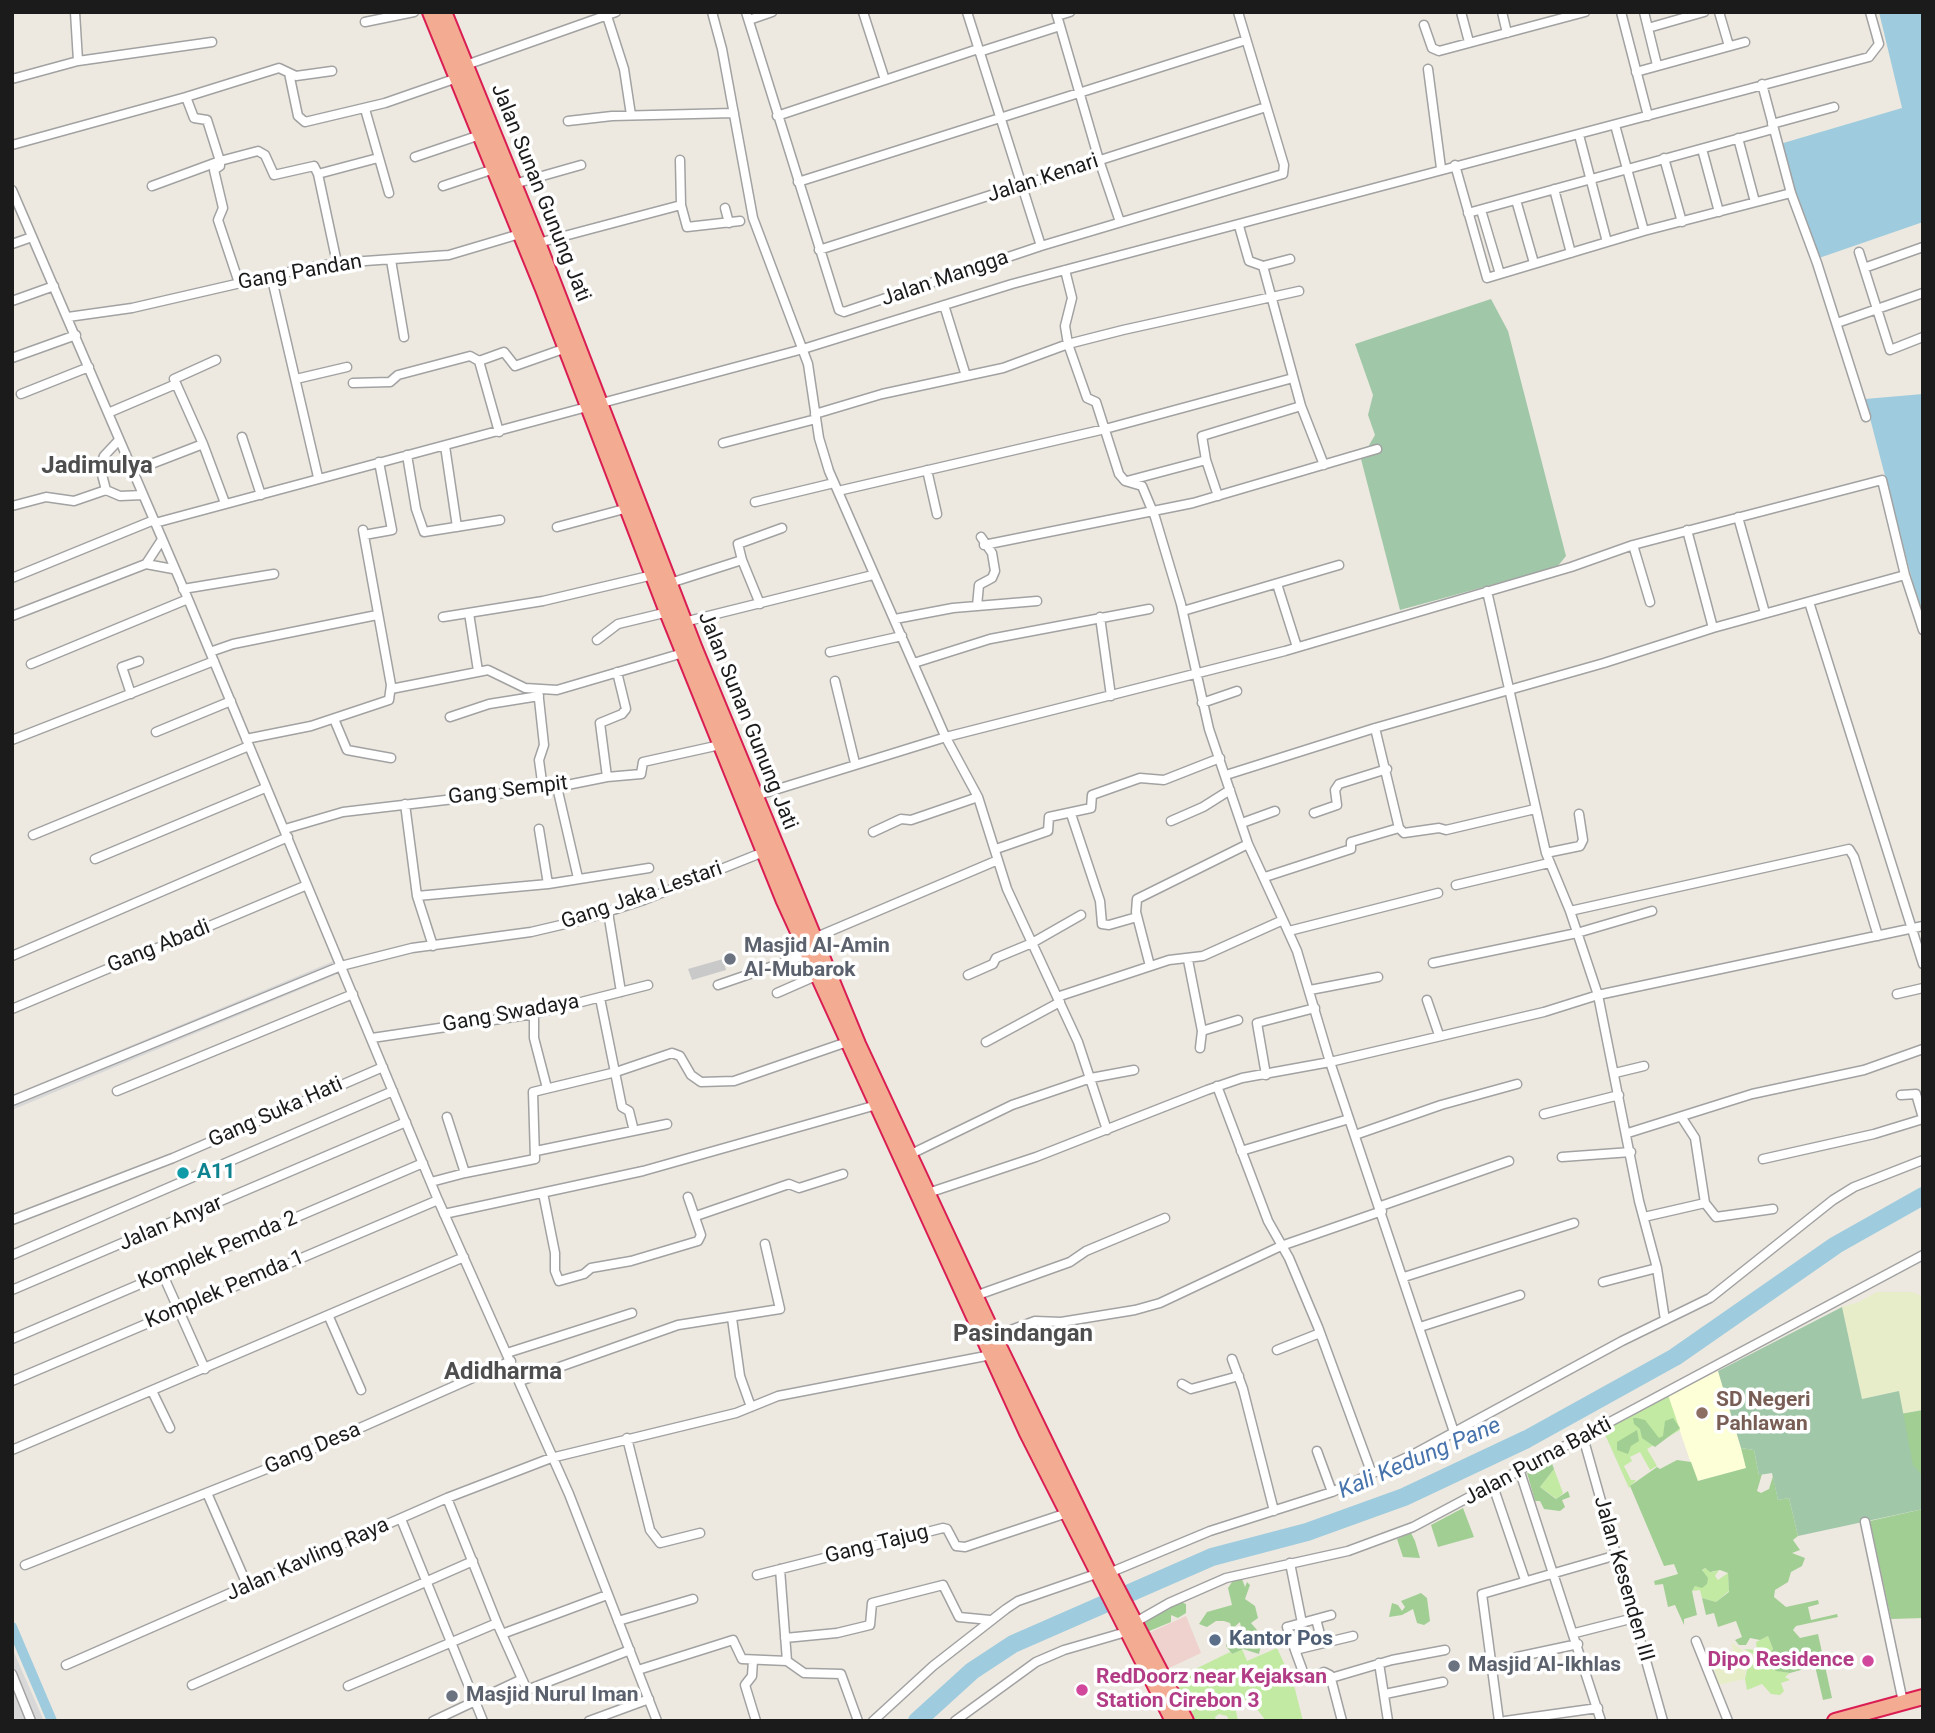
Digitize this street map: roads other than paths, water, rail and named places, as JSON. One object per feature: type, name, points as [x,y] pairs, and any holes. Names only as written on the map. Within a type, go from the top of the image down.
[{"type":"highway","points":[[430,12],[459,72],[494,169],[526,232],[556,306],[566,348],[593,405],[628,508],[676,614],[684,644],[707,695],[720,745],[748,798],[808,954],[928,1194],[975,1296],[989,1338],[991,1354],[1035,1435]]},
{"type":"highway","name":"Jalan Sunan Gunung Jati","points":[[444,12],[459,72],[514,184],[526,232],[538,243],[556,306],[654,566],[670,583],[676,614]]},
{"type":"highway","name":"Jalan Sunan Gunung Jati","points":[[707,695],[748,798]]},
{"type":"highway","name":"Jalan Sunan Gunung Jati","points":[[769,850],[814,938],[842,1018]]},
{"type":"highway","points":[[881,1103],[1060,1487],[1129,1624],[1186,1721]]},
{"type":"highway","points":[[1060,1487],[1067,1513],[1104,1576]]},
{"type":"highway","points":[[1129,1624],[1173,1721]]},
{"type":"highway","points":[[1842,1720],[1923,1697]]},
{"type":"street","points":[[75,12],[78,61]]},
{"type":"street","points":[[365,22],[414,12]]},
{"type":"street","points":[[712,12],[753,218],[803,349],[815,416],[836,487],[946,737],[978,797],[1007,889],[1059,999],[1091,1078],[1107,1130]]},
{"type":"street","points":[[747,16],[772,12]]},
{"type":"street","points":[[863,12],[885,80]]},
{"type":"street","points":[[967,12],[1041,246]]},
{"type":"street","points":[[1070,12],[1057,14],[1098,160],[1120,222]]},
{"type":"street","points":[[1238,12],[1266,107]]},
{"type":"street","points":[[1461,12],[1469,42]]},
{"type":"street","points":[[1502,12],[1507,33]]},
{"type":"street","points":[[1542,12],[1545,23]]},
{"type":"street","points":[[1621,12],[1648,116]]},
{"type":"street","points":[[1644,12],[1657,65]]},
{"type":"street","points":[[1648,28],[1704,12]]},
{"type":"street","points":[[1719,12],[1729,47]]},
{"type":"street","points":[[12,578],[154,521],[499,432],[803,349],[1065,270],[1239,226],[1441,168],[1579,135],[1869,57],[1879,44],[1870,12]]},
{"type":"street","points":[[1424,25],[1430,45],[1437,51],[1582,13]]},
{"type":"street","points":[[289,73],[303,122],[365,109],[611,14],[624,69],[631,116]]},
{"type":"street","name":"Jalan Mangga","points":[[747,16],[819,250],[839,310],[844,312],[1041,246],[1283,174],[1284,165],[1266,107]]},
{"type":"street","points":[[777,116],[1060,26]]},
{"type":"street","points":[[797,182],[1246,40]]},
{"type":"street","points":[[12,79],[78,61],[212,42]]},
{"type":"street","points":[[1636,72],[1745,42]]},
{"type":"street","points":[[12,145],[279,68],[296,76],[332,71]]},
{"type":"street","points":[[1428,69],[1441,168]]},
{"type":"street","points":[[1762,84],[1791,193],[1837,323],[1866,417]]},
{"type":"street","points":[[186,97],[194,118],[207,120],[220,161],[220,166],[214,170],[223,211],[218,220],[239,282]]},
{"type":"street","name":"Jalan Kenari","points":[[819,250],[1266,107]]},
{"type":"street","points":[[1468,213],[1702,149],[1834,107]]},
{"type":"street","points":[[365,109],[389,193]]},
{"type":"street","points":[[568,121],[734,113]]},
{"type":"street","points":[[1615,125],[1644,231]]},
{"type":"street","points":[[415,157],[480,135]]},
{"type":"street","points":[[1579,135],[1607,242]]},
{"type":"street","points":[[1738,138],[1755,202]]},
{"type":"street","points":[[1702,149],[1719,212]]},
{"type":"street","points":[[152,186],[220,161],[260,151],[265,155],[274,175],[311,166],[318,174],[337,263]]},
{"type":"street","points":[[318,174],[378,158]]},
{"type":"street","points":[[1664,158],[1682,222]]},
{"type":"street","points":[[680,160],[681,205],[687,227],[740,220]]},
{"type":"street","points":[[514,184],[580,165]]},
{"type":"street","points":[[1455,165],[1487,278],[1644,231],[1791,193]]},
{"type":"street","points":[[443,186],[494,169]]},
{"type":"street","points":[[1554,189],[1571,253]]},
{"type":"street","points":[[12,190],[76,335],[173,569],[188,598],[438,1200],[582,1527],[657,1721]]},
{"type":"street","points":[[1516,200],[1534,263]]},
{"type":"street","points":[[538,243],[681,205]]},
{"type":"street","points":[[725,208],[729,223]]},
{"type":"street","points":[[1481,209],[1500,274]]},
{"type":"street","points":[[1239,226],[1249,261],[1264,266],[1290,259]]},
{"type":"street","name":"Gang Pandan","points":[[68,317],[132,308],[239,282],[337,263],[449,255],[526,232]]},
{"type":"street","points":[[12,244],[32,237]]},
{"type":"street","points":[[1864,268],[1923,247]]},
{"type":"street","points":[[1859,252],[1890,349],[1923,337]]},
{"type":"street","points":[[391,260],[404,337]]},
{"type":"street","points":[[1264,266],[1301,406],[1324,466]]},
{"type":"street","points":[[1065,270],[1072,298],[1065,327],[1068,344],[1087,398],[1096,402],[1119,474],[1125,481],[1142,485],[1152,511],[1183,611],[1202,703],[1230,790],[1248,844],[1289,931],[1310,990],[1330,1062],[1382,1209],[1454,1432]]},
{"type":"street","points":[[271,275],[318,477]]},
{"type":"street","points":[[12,301],[54,286]]},
{"type":"street","points":[[723,443],[882,394],[1003,368],[1068,344],[1299,291]]},
{"type":"street","points":[[1837,323],[1923,293]]},
{"type":"street","points":[[944,305],[966,376]]},
{"type":"street","points":[[12,358],[76,335]]},
{"type":"street","points":[[479,361],[504,352],[514,366],[566,348]]},
{"type":"street","points":[[354,383],[390,382],[398,376],[470,356],[479,361],[499,432]]},
{"type":"street","points":[[216,360],[174,377],[204,444],[225,503]]},
{"type":"street","points":[[21,394],[89,367]]},
{"type":"street","points":[[296,379],[347,367]]},
{"type":"street","points":[[755,502],[928,470],[1105,429],[1293,378]]},
{"type":"street","points":[[108,413],[176,384]]},
{"type":"street","points":[[1218,496],[1201,440],[1204,435],[1301,406]]},
{"type":"street","points":[[242,438],[261,495]]},
{"type":"street","points":[[106,490],[100,467],[104,456],[120,440]]},
{"type":"street","points":[[133,471],[204,444]]},
{"type":"street","points":[[445,446],[457,527]]},
{"type":"street","points":[[977,606],[979,585],[992,578],[995,571],[992,553],[983,541],[1152,511],[1218,496],[1377,449]]},
{"type":"street","points":[[407,455],[422,531],[500,520]]},
{"type":"street","points":[[1125,481],[1206,460]]},
{"type":"street","points":[[33,835],[248,743],[385,703],[391,689],[364,533],[392,530],[379,462]]},
{"type":"street","points":[[928,470],[937,513]]},
{"type":"street","points":[[748,798],[946,737],[1297,647],[1633,545],[1882,480],[1905,575],[1923,630]]},
{"type":"street","points":[[12,506],[46,497],[74,501],[106,490],[127,497],[143,495]]},
{"type":"street","points":[[557,527],[628,508]]},
{"type":"street","points":[[1738,517],[1765,613]]},
{"type":"street","points":[[760,604],[737,547],[740,542],[782,528]]},
{"type":"street","points":[[1687,530],[1713,628]]},
{"type":"street","points":[[146,564],[162,541]]},
{"type":"street","points":[[1633,545],[1650,602]]},
{"type":"street","points":[[670,583],[742,560]]},
{"type":"street","points":[[12,616],[146,564],[173,569]]},
{"type":"street","points":[[1183,611],[1339,565]]},
{"type":"street","points":[[443,617],[543,601],[654,566]]},
{"type":"street","points":[[183,589],[274,573]]},
{"type":"street","points":[[597,640],[610,627],[676,614],[760,604],[873,575]]},
{"type":"street","points":[[1226,775],[1375,728],[1512,691],[1713,628],[1905,575]]},
{"type":"street","points":[[1277,584],[1297,647]]},
{"type":"street","points":[[1487,591],[1512,691],[1546,853],[1570,911],[1598,995],[1657,1268],[1665,1320]]},
{"type":"street","points":[[31,664],[188,598]]},
{"type":"street","points":[[895,619],[977,606],[1037,601]]},
{"type":"street","points":[[1808,602],[1923,964]]},
{"type":"street","points":[[914,663],[990,639],[1149,609]]},
{"type":"street","points":[[469,613],[478,671]]},
{"type":"street","points":[[210,652],[233,644],[377,615]]},
{"type":"street","points":[[1100,617],[1111,696]]},
{"type":"street","points":[[830,652],[902,636]]},
{"type":"street","points":[[450,717],[489,704],[557,690],[617,672],[684,644]]},
{"type":"street","points":[[131,694],[122,667],[139,661]]},
{"type":"street","points":[[12,740],[214,661]]},
{"type":"street","points":[[391,689],[478,671],[495,671],[538,693]]},
{"type":"street","points":[[607,777],[600,723],[622,714],[626,709],[617,672]]},
{"type":"street","points":[[835,681],[855,763]]},
{"type":"street","points":[[1202,703],[1237,691]]},
{"type":"street","points":[[538,693],[544,745],[539,760],[543,789]]},
{"type":"street","points":[[156,732],[231,701]]},
{"type":"street","points":[[334,719],[348,750],[391,758]]},
{"type":"street","points":[[1375,728],[1387,769],[1399,828],[1404,833],[1439,828],[1446,831],[1535,809]]},
{"type":"street","name":"Gang Sempit","points":[[12,956],[331,815],[405,804],[557,788],[607,777],[641,774],[643,762],[720,745]]},
{"type":"street","points":[[996,849],[1048,831],[1049,817],[1091,808],[1092,795],[1140,778],[1164,780],[1220,758]]},
{"type":"street","points":[[1314,813],[1337,805],[1335,790],[1339,784],[1387,769]]},
{"type":"street","points":[[95,859],[265,788]]},
{"type":"street","points":[[557,788],[578,878]]},
{"type":"street","points":[[1171,821],[1203,807],[1230,790]]},
{"type":"street","points":[[873,832],[901,819],[911,820],[978,797]]},
{"type":"street","points":[[405,804],[417,896],[433,946]]},
{"type":"street","points":[[1242,823],[1275,811]]},
{"type":"street","points":[[1071,814],[1100,901],[1102,924],[1109,925],[1138,917]]},
{"type":"street","points":[[1546,853],[1582,844],[1579,814]]},
{"type":"street","points":[[1265,877],[1351,849],[1351,842],[1399,828]]},
{"type":"street","points":[[539,829],[548,884]]},
{"type":"street","points":[[1150,966],[1138,917],[1137,899],[1248,844]]},
{"type":"street","points":[[1570,911],[1849,849],[1854,857],[1878,936]]},
{"type":"street","name":"Gang Jaka Lestari","points":[[12,1101],[341,966],[389,953],[531,932],[608,912],[769,850]]},
{"type":"street","points":[[814,938],[998,860]]},
{"type":"street","points":[[1456,885],[1549,863]]},
{"type":"street","points":[[417,896],[548,884],[649,868]]},
{"type":"street","name":"Gang Abadi","points":[[12,1009],[307,886]]},
{"type":"street","points":[[1289,931],[1438,893]]},
{"type":"street","points":[[1433,963],[1577,933],[1651,911]]},
{"type":"street","points":[[608,912],[621,992]]},
{"type":"street","points":[[968,975],[1081,915]]},
{"type":"street","points":[[986,1042],[1059,999],[1169,960],[1188,960],[1283,919]]},
{"type":"street","points":[[928,1194],[1107,1130],[1217,1086],[1544,1012],[1598,995],[1923,926]]},
{"type":"street","points":[[718,985],[808,954]]},
{"type":"street","points":[[1188,960],[1202,1031],[1200,1048]]},
{"type":"street","points":[[777,993],[818,975]]},
{"type":"street","points":[[1310,990],[1378,977]]},
{"type":"street","name":"Gang Swadaya","points":[[372,1038],[534,1014],[648,985]]},
{"type":"street","points":[[1897,995],[1923,988]]},
{"type":"street","points":[[117,1091],[353,994]]},
{"type":"street","points":[[600,998],[622,1107],[629,1111],[634,1131]]},
{"type":"street","points":[[1427,1000],[1439,1035]]},
{"type":"street","points":[[1266,1075],[1257,1023],[1315,1008]]},
{"type":"street","points":[[534,1014],[534,1038],[547,1088]]},
{"type":"street","points":[[1202,1031],[1237,1020]]},
{"type":"street","points":[[431,1182],[533,1160],[536,1152],[531,1094],[547,1088],[616,1072],[671,1053],[680,1056],[691,1075],[701,1082],[734,1081],[852,1045]]},
{"type":"street","points":[[1628,1133],[1752,1094],[1864,1070],[1923,1049]]},
{"type":"street","points":[[1615,1073],[1644,1066]]},
{"type":"street","name":"Gang Suka Hati","points":[[12,1220],[173,1158],[383,1068]]},
{"type":"street","points":[[909,1155],[1012,1105],[1091,1078],[1134,1070]]},
{"type":"street","points":[[1355,1135],[1453,1101],[1517,1084]]},
{"type":"street","points":[[1217,1086],[1241,1152],[1320,1334],[1372,1474]]},
{"type":"street","points":[[12,1255],[393,1091]]},
{"type":"street","points":[[1763,1159],[1874,1134],[1923,1118],[1916,1094],[1901,1095]]},
{"type":"street","points":[[1544,1114],[1619,1095]]},
{"type":"street","points":[[444,1214],[543,1194],[716,1152],[881,1103]]},
{"type":"street","points":[[447,1117],[465,1173]]},
{"type":"street","points":[[1682,1118],[1695,1138],[1705,1203],[1716,1217],[1773,1209]]},
{"type":"street","points":[[1241,1152],[1349,1119]]},
{"type":"street","name":"Jalan Anyar","points":[[12,1290],[406,1122]]},
{"type":"street","points":[[536,1152],[667,1124]]},
{"type":"street","points":[[1562,1157],[1631,1152]]},
{"type":"street","points":[[873,1721],[933,1666],[1018,1601],[1104,1576],[1210,1531],[1332,1492],[1372,1474],[1728,1285],[1833,1200],[1854,1187],[1923,1160]]},
{"type":"street","points":[[989,1338],[1035,1321],[1061,1322],[1135,1310],[1160,1303],[1281,1246],[1508,1161]]},
{"type":"street","name":"Komplek Pemda 2","points":[[12,1339],[423,1163]]},
{"type":"street","points":[[696,1216],[789,1184],[803,1188],[843,1174]]},
{"type":"street","points":[[543,1194],[559,1281],[584,1274],[591,1268],[631,1261],[698,1241],[701,1235],[688,1197]]},
{"type":"street","name":"Komplek Pemda 1","points":[[12,1381],[438,1200]]},
{"type":"street","points":[[1644,1217],[1705,1203]]},
{"type":"street","points":[[975,1296],[1070,1262],[1086,1251],[1166,1217]]},
{"type":"street","points":[[1404,1277],[1574,1223]]},
{"type":"street","points":[[520,1381],[678,1325],[780,1308],[765,1244]]},
{"type":"street","name":"Jalan Purna Bakti","points":[[955,1721],[1036,1662],[1129,1624],[1226,1578],[1348,1552],[1390,1536],[1520,1472],[1923,1255]]},
{"type":"street","points":[[12,1450],[329,1317],[464,1257]]},
{"type":"street","points":[[1603,1282],[1657,1268]]},
{"type":"street","points":[[163,1275],[205,1369]]},
{"type":"street","points":[[1420,1327],[1520,1295]]},
{"type":"street","name":"Gang Desa","points":[[25,1565],[207,1493],[509,1357],[632,1313]]},
{"type":"street","points":[[329,1317],[361,1390]]},
{"type":"street","points":[[732,1318],[740,1376],[751,1407]]},
{"type":"street","points":[[1277,1350],[1320,1334]]},
{"type":"street","name":"Jalan Kavling Raya","points":[[66,1665],[447,1499],[551,1458],[736,1413],[778,1396],[991,1354]]},
{"type":"street","points":[[1232,1359],[1239,1376],[1274,1511]]},
{"type":"street","points":[[1182,1384],[1191,1389],[1239,1376]]},
{"type":"street","points":[[152,1391],[170,1428]]},
{"type":"street","name":"Jalan Kesenden III","points":[[1583,1437],[1663,1721]]},
{"type":"street","points":[[627,1438],[650,1530],[660,1543],[700,1533]]},
{"type":"street","points":[[1317,1451],[1332,1492]]},
{"type":"street","points":[[1520,1472],[1575,1633],[1601,1721]]},
{"type":"street","points":[[1493,1486],[1525,1580]]},
{"type":"street","points":[[207,1493],[248,1587]]},
{"type":"street","points":[[447,1499],[520,1680],[529,1690],[630,1650]]},
{"type":"street","name":"Gang Tajug","points":[[757,1575],[945,1528],[956,1546],[965,1547],[1067,1513]]},
{"type":"street","points":[[401,1519],[483,1721]]},
{"type":"street","points":[[1865,1522],[1903,1702]]},
{"type":"street","points":[[1499,1721],[1482,1594],[1617,1555]]},
{"type":"street","points":[[192,1685],[473,1561]]},
{"type":"street","points":[[1290,1563],[1302,1623]]},
{"type":"street","points":[[780,1569],[787,1661]]},
{"type":"street","points":[[785,1638],[837,1633],[870,1625],[872,1603],[943,1585],[959,1617],[968,1620],[993,1619]]},
{"type":"street","points":[[502,1634],[607,1595]]},
{"type":"street","points":[[618,1621],[693,1599]]},
{"type":"street","points":[[1331,1615],[1287,1627],[1306,1680],[1326,1672],[1331,1678],[1342,1721]]},
{"type":"street","points":[[1575,1633],[1634,1618]]},
{"type":"street","points":[[1316,1619],[1321,1642]]},
{"type":"street","points":[[348,1686],[449,1641],[497,1623]]},
{"type":"street","points":[[1295,1650],[1353,1636]]},
{"type":"street","points":[[638,1670],[735,1640],[740,1658],[787,1661],[804,1673],[841,1674],[858,1721]]},
{"type":"street","points":[[1696,1641],[1728,1721]]},
{"type":"street","points":[[1492,1667],[1514,1664],[1517,1657],[1578,1644]]},
{"type":"street","points":[[1331,1678],[1379,1663],[1446,1650]]},
{"type":"street","points":[[753,1660],[752,1676],[745,1685],[757,1721]]},
{"type":"street","points":[[1379,1663],[1388,1721]]},
{"type":"street","points":[[12,1674],[31,1721]]},
{"type":"street","points":[[433,1721],[520,1680]]},
{"type":"street","points":[[1385,1694],[1443,1682]]},
{"type":"street","points":[[590,1721],[649,1699]]},
{"type":"street","points":[[1505,1721],[1598,1708]]},
{"type":"water","points":[[1879,12],[1923,12],[1923,222],[1819,258],[1796,199],[1780,144],[1902,108]]},
{"type":"water","points":[[1923,394],[1923,622],[1865,399]]},
{"type":"waterway","name":"Kali Kedung Pane","points":[[917,1721],[972,1671],[1013,1644],[1212,1557],[1307,1532],[1404,1497],[1527,1439],[1675,1357],[1836,1245],[1923,1196]]},
{"type":"waterway","points":[[12,1627],[52,1721]]},
{"type":"place","name":"Masjid Al-Amin Al-Mubarok","points":[[730,959]]},
{"type":"place","name":"A11","points":[[183,1173]]},
{"type":"place","name":"SD Negeri Pahlawan","points":[[1702,1413]]},
{"type":"place","name":"Kantor Pos","points":[[1215,1640]]},
{"type":"place","name":"Dipo Residence","points":[[1868,1661]]},
{"type":"place","name":"Masjid Al-Ikhlas","points":[[1454,1666]]},
{"type":"place","name":"RedDoorz near Kejaksan Station Cirebon 3","points":[[1082,1690]]},
{"type":"place","name":"Masjid Nurul Iman","points":[[452,1696]]},
{"type":"district","name":"Jadimulya","points":[[97,467]]},
{"type":"district","name":"Pasindangan","points":[[1023,1335]]},
{"type":"district","name":"Adidharma","points":[[503,1373]]}]
